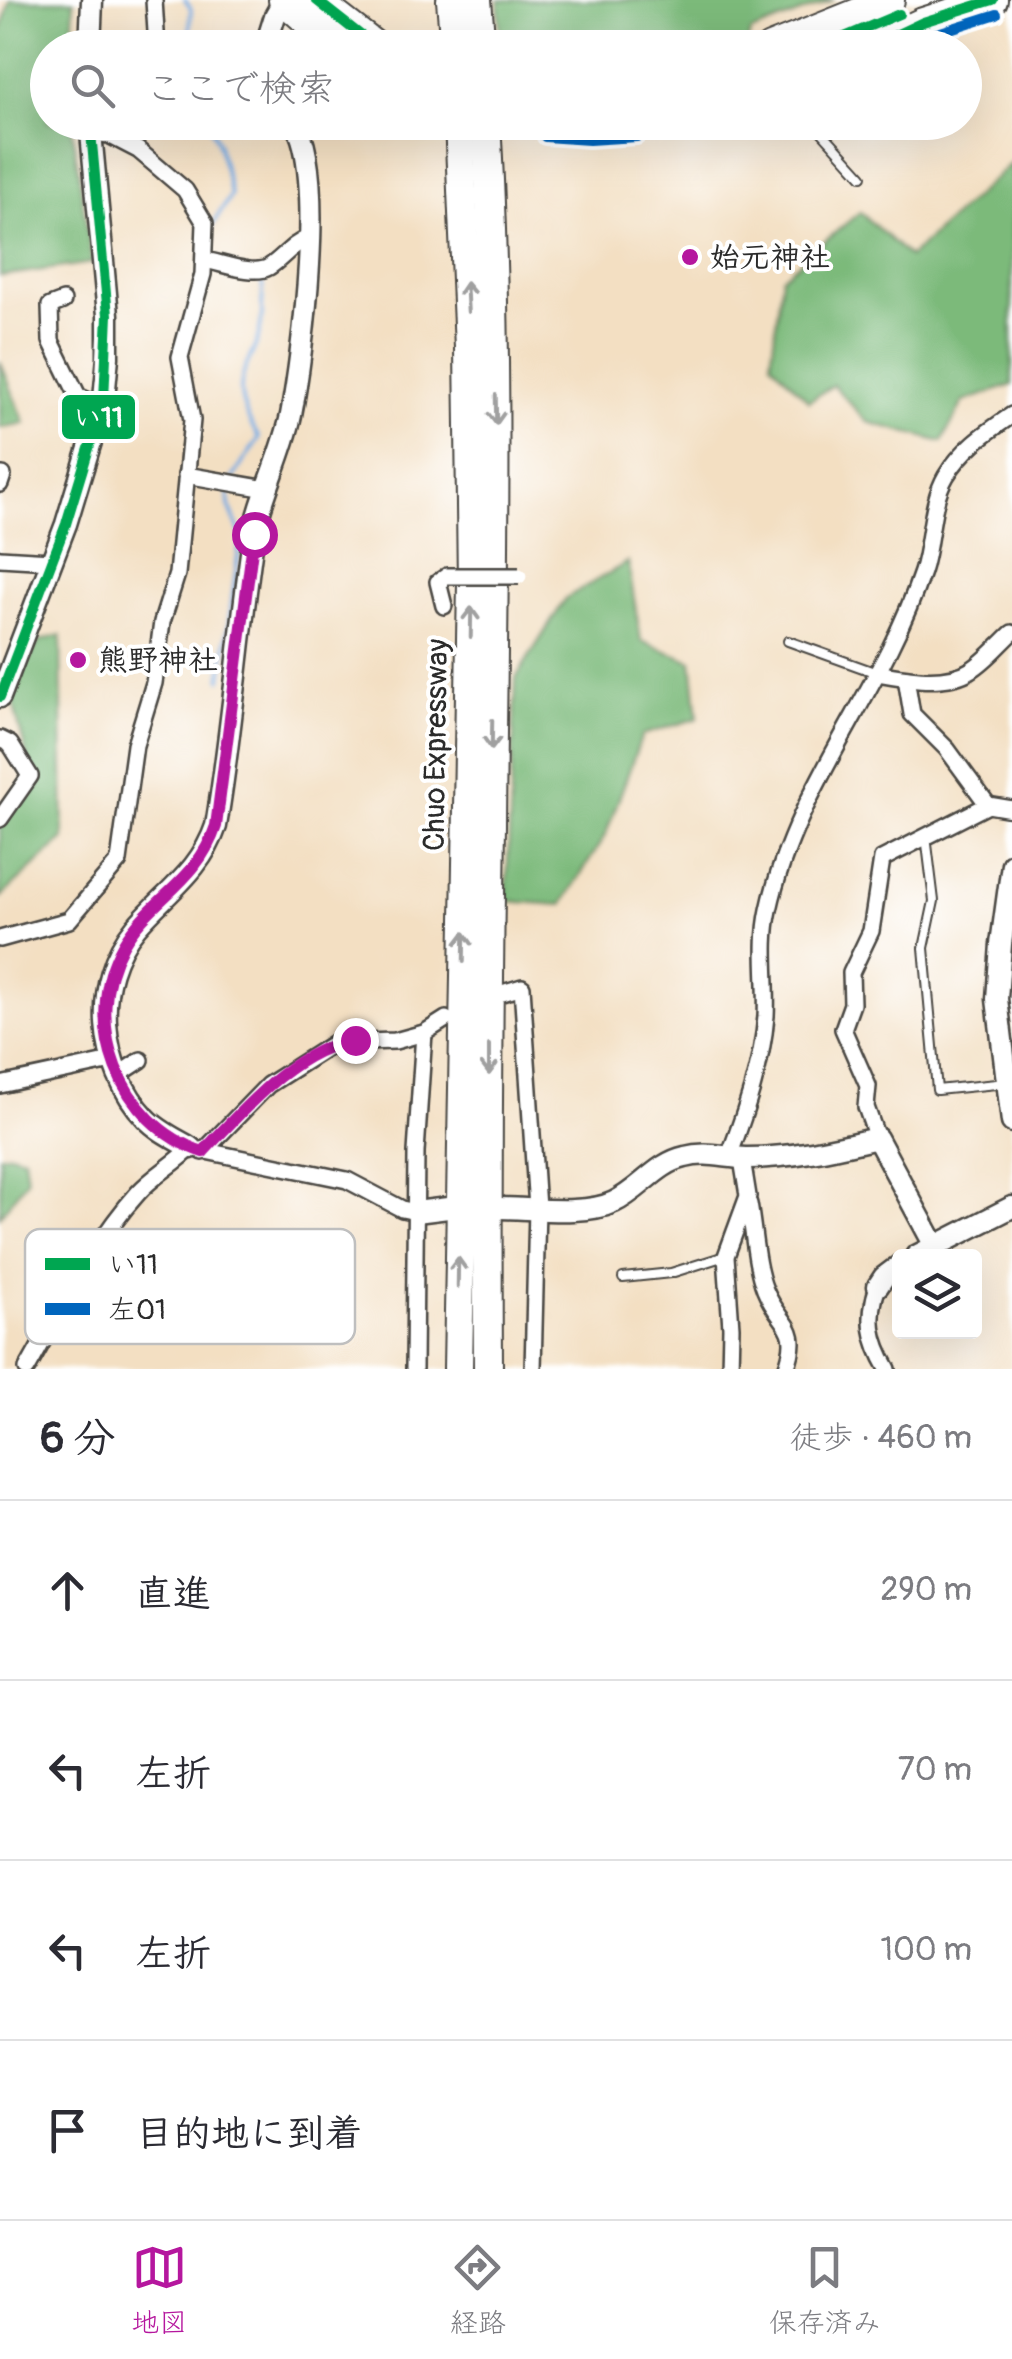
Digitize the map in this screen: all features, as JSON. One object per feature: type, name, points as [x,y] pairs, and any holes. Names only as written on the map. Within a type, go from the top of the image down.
[{"type":"highway","points":[[284,0],[318,30]]},
{"type":"highway","points":[[316,0],[355,30]]},
{"type":"highway","points":[[451,0],[454,30]]},
{"type":"highway","points":[[477,0],[480,30]]},
{"type":"highway","points":[[825,30],[890,0]]},
{"type":"highway","points":[[840,30],[936,0]]},
{"type":"highway","points":[[905,30],[994,0]]},
{"type":"highway","name":"Chuo Expressway","points":[[458,1369],[472,583],[473,140]]},
{"type":"highway","name":"Chuo Expressway","points":[[474,140],[497,472],[490,823],[488,1369]]},
{"type":"street","points":[[91,30],[92,0]]},
{"type":"street","points":[[154,0],[156,30]]},
{"type":"street","points":[[270,30],[284,0]]},
{"type":"street","points":[[0,697],[92,446],[102,407],[108,315],[91,140]]},
{"type":"street","points":[[0,939],[69,920],[119,861],[134,745],[154,683],[162,622],[177,574],[192,420],[180,357],[205,260],[205,223],[184,190],[138,150],[119,140]]},
{"type":"street","points":[[303,140],[308,238],[306,306],[290,418],[254,534],[216,826],[202,860],[136,927],[114,967],[105,1008],[115,1068],[148,1120],[197,1150],[347,1180],[416,1212],[448,1208]]},
{"type":"street","points":[[205,260],[266,269],[308,238]]},
{"type":"street","points":[[64,301],[50,306],[52,344],[78,396],[102,407]]},
{"type":"street","points":[[786,1369],[794,1349],[792,1333],[765,1289],[748,1196],[736,1157],[766,1016],[764,954],[768,912],[795,828],[878,673],[922,572],[943,481],[964,449],[1012,415]]},
{"type":"street","points":[[186,474],[268,490]]},
{"type":"street","points":[[0,475],[0,484]]},
{"type":"street","points":[[0,558],[51,562]]},
{"type":"street","points":[[444,606],[438,582],[446,576],[519,576]]},
{"type":"street","points":[[878,673],[906,678],[952,677],[968,672],[1012,633]]},
{"type":"street","points":[[906,678],[912,714],[947,749],[988,805]]},
{"type":"street","points":[[0,739],[10,744],[30,776],[0,820]]},
{"type":"street","points":[[935,1246],[878,1138],[866,1106],[868,1086],[844,1030],[852,1004],[851,974],[871,932],[882,860],[988,805],[1012,810]]},
{"type":"street","points":[[1012,864],[997,986],[1012,1122]]},
{"type":"street","points":[[499,994],[522,986],[537,1208],[533,1369]]},
{"type":"street","points":[[112,1229],[140,1190],[197,1150],[268,1085],[334,1043],[396,1042],[424,1033],[446,1020]]},
{"type":"street","points":[[414,1369],[416,1152],[424,1033]]},
{"type":"street","points":[[1,1083],[115,1068],[141,1060]]},
{"type":"street","points":[[498,1208],[600,1208],[620,1199],[677,1159],[712,1153],[736,1157],[838,1148],[878,1138]]},
{"type":"street","points":[[730,1369],[726,1256],[748,1196]]},
{"type":"street","points":[[929,1249],[1012,1207]]},
{"type":"street","points":[[888,1369],[871,1329],[871,1307],[878,1286],[892,1270]]},
{"type":"street","points":[[26,1369],[41,1344]]},
{"type":"lane","points":[[829,140],[862,176]]},
{"type":"lane","points":[[788,640],[878,673]]},
{"type":"lane","points":[[926,836],[934,900],[924,948],[937,1090],[1006,1082]]},
{"type":"lane","points":[[623,1278],[672,1273],[726,1256]]},
{"type":"green space","points":[[10,0],[74,0],[73,30],[30,30],[30,140],[74,140],[92,263],[0,276],[0,36]]},
{"type":"green space","points":[[498,0],[834,0],[756,30],[500,30]]},
{"type":"green space","points":[[1012,162],[1012,385],[963,402],[942,442],[867,422],[833,385],[809,401],[771,362],[782,277],[860,212],[909,257]]},
{"type":"green space","points":[[0,361],[25,423],[0,428]]},
{"type":"green space","points":[[628,562],[641,641],[692,661],[698,718],[642,735],[606,834],[562,905],[506,901],[516,678],[566,598]]},
{"type":"green space","points":[[61,635],[64,839],[0,898],[0,812],[33,780],[10,691],[39,641]]},
{"type":"green space","points":[[0,1155],[24,1157],[27,1179],[0,1216]]},
{"type":"waterway","points":[[185,0],[191,9],[190,30]]},
{"type":"waterway","points":[[212,226],[231,195],[217,140]]},
{"type":"waterway","points":[[233,478],[259,438],[241,397],[241,382],[260,328],[260,277]]},
{"type":"waterway","points":[[221,679],[241,535],[229,506],[228,488]]},
{"type":"transit line","name":"い11","points":[[316,0],[354,30]]},
{"type":"transit line","name":"い11","points":[[906,30],[993,0]]},
{"type":"transit line","name":"い11","points":[[861,30],[899,14]]},
{"type":"transit line","name":"左01","points":[[947,30],[997,14]]},
{"type":"transit line","name":"い11","points":[[0,697],[66,524],[104,399],[108,315],[92,140]]},
{"type":"place","name":"始元神社","points":[[690,257]]},
{"type":"place","name":"熊野神社","points":[[78,660]]},
{"type":"route","points":[[254,534],[216,826],[202,860],[124,944],[108,986],[105,1008],[112,1061],[130,1098],[148,1120],[203,1152],[268,1085],[334,1043],[355,1040]]}]
